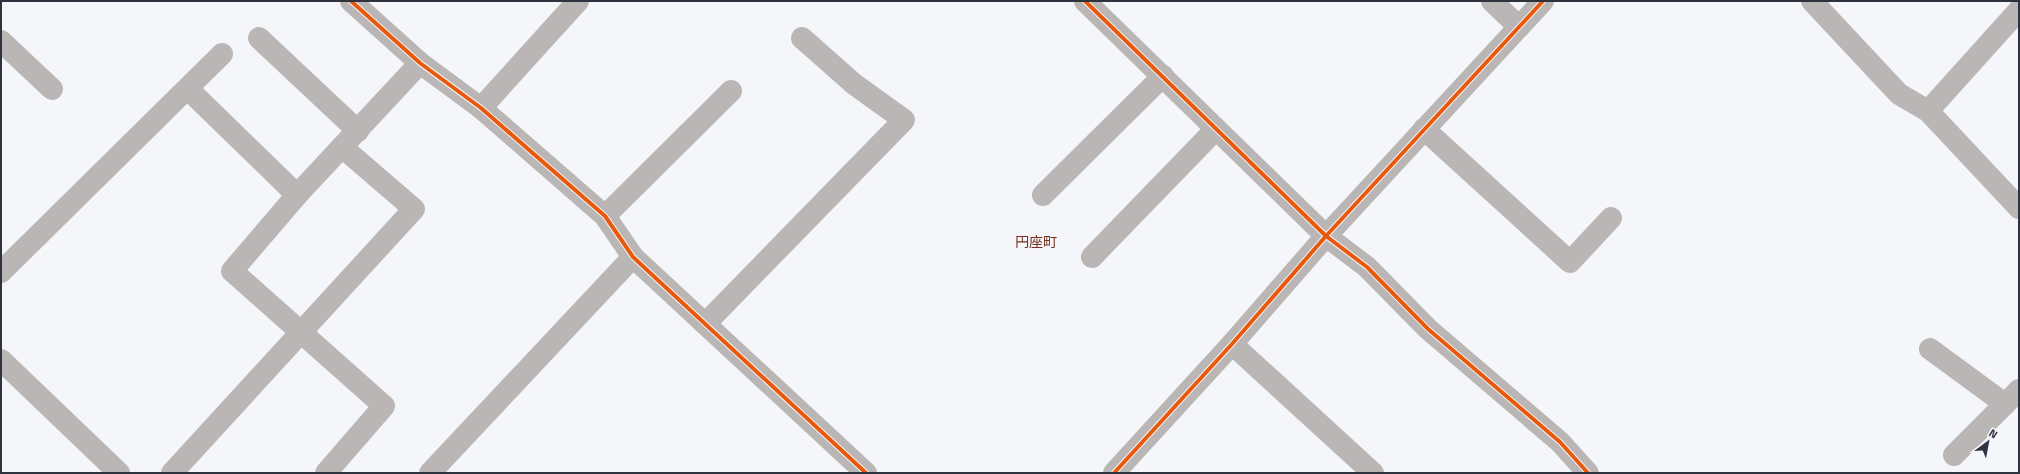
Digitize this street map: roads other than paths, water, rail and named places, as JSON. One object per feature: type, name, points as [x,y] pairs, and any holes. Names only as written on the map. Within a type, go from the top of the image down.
[{"type":"street","points":[[351,1],[420,63],[481,108],[605,216],[633,257],[866,473]]},
{"type":"street","points":[[481,108],[578,1]]},
{"type":"street","points":[[1084,1],[1163,76],[1326,236],[1367,267],[1428,330],[1560,442],[1588,473]]},
{"type":"street","points":[[1492,1],[1519,27]]},
{"type":"street","points":[[1114,473],[1232,344],[1326,236],[1543,1]]},
{"type":"street","points":[[1812,1],[1899,94],[1928,111],[2019,208]]},
{"type":"street","points":[[1928,111],[2019,10]]},
{"type":"street","points":[[259,38],[358,131]]},
{"type":"street","points":[[705,324],[904,120],[854,84],[802,38]]},
{"type":"street","points":[[1,41],[52,89]]},
{"type":"street","points":[[1,272],[222,54]]},
{"type":"street","points":[[326,473],[384,406],[232,271],[297,195],[420,63]]},
{"type":"street","points":[[1043,195],[1163,76]]},
{"type":"street","points":[[188,89],[297,195]]},
{"type":"street","points":[[605,216],[731,92]]},
{"type":"street","points":[[1092,257],[1216,129]]},
{"type":"street","points":[[1424,129],[1570,262],[1611,218]]},
{"type":"street","points":[[172,473],[414,209],[342,147]]},
{"type":"street","points":[[430,473],[633,257]]},
{"type":"street","points":[[1232,344],[1362,469]]},
{"type":"street","points":[[1930,349],[2012,397],[1954,455]]},
{"type":"street","points":[[1,360],[119,473]]},
{"type":"district","name":"円座町","points":[[1036,242]]}]
